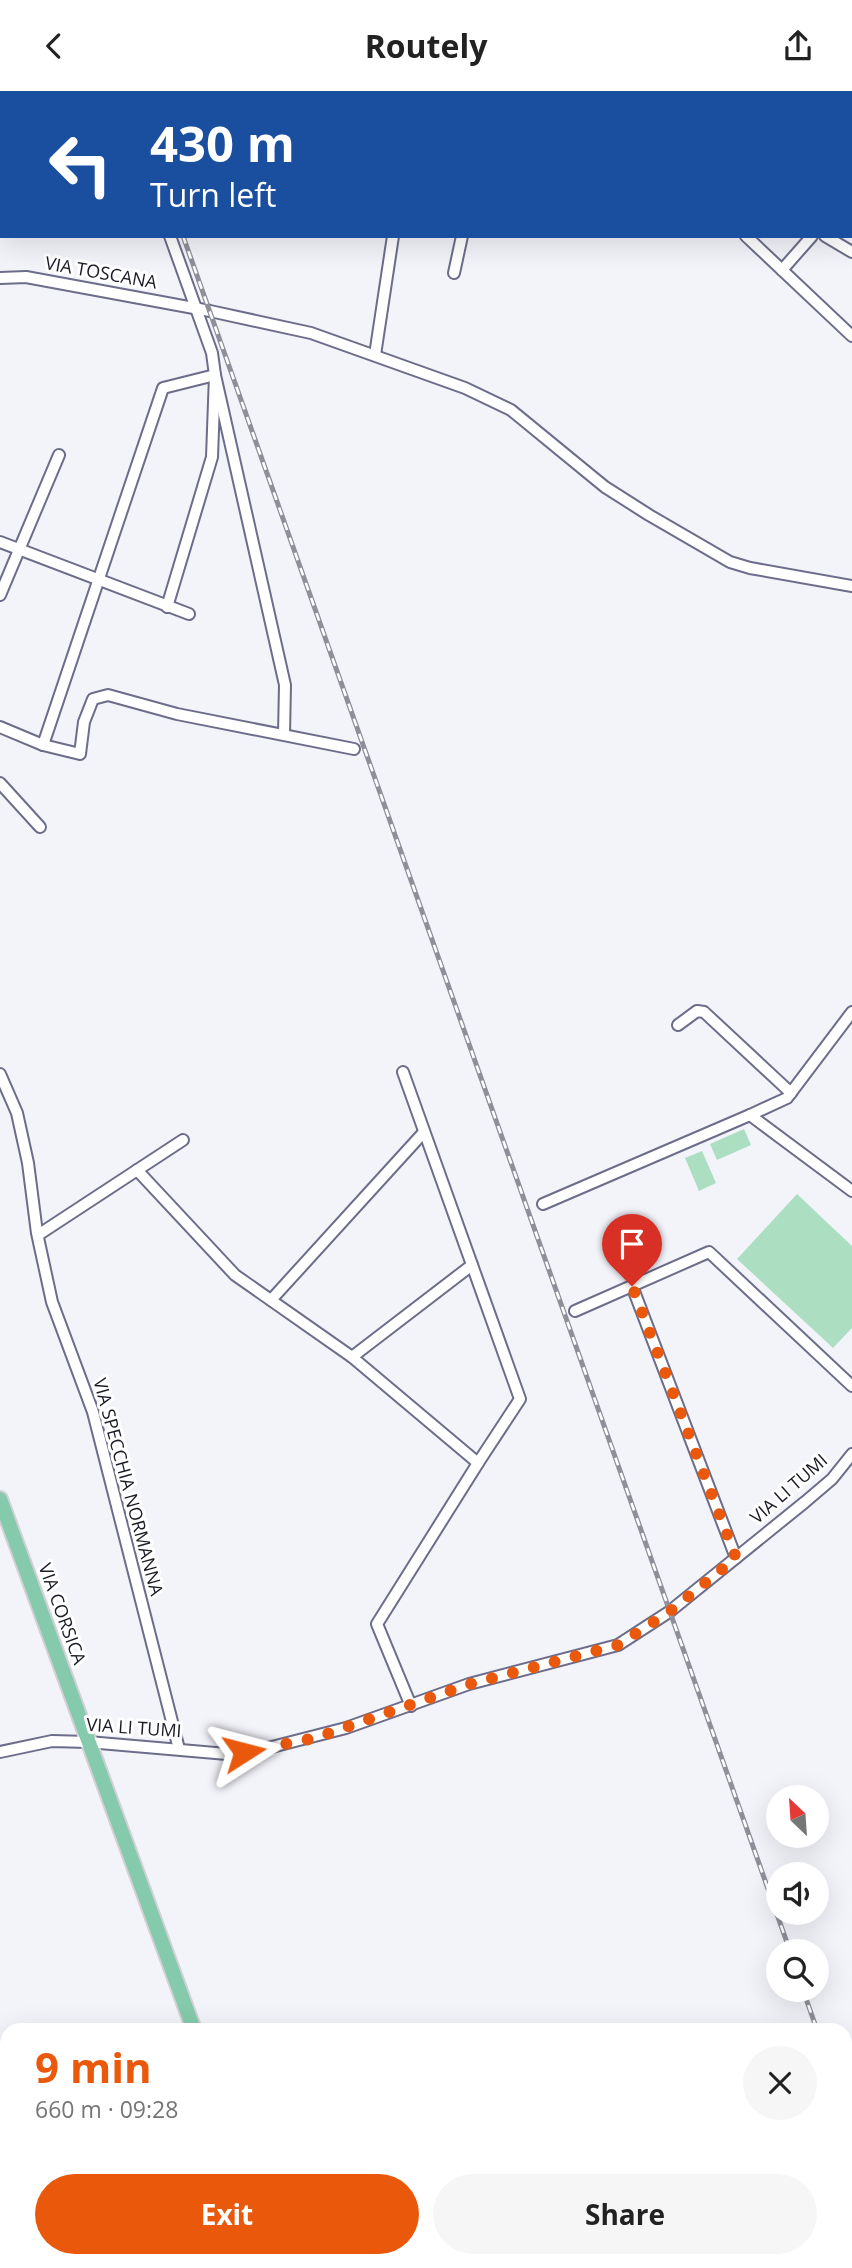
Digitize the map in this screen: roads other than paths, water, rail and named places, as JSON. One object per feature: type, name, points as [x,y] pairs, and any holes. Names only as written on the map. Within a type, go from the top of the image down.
[{"type":"main road","name":"VIA CORSICA","points":[[0,1499],[191,2023]]},
{"type":"street","points":[[171,238],[212,353],[285,685],[284,734]]},
{"type":"street","points":[[375,355],[393,238]]},
{"type":"street","points":[[454,273],[462,238]]},
{"type":"street","points":[[750,238],[852,336]]},
{"type":"street","points":[[782,271],[810,238]]},
{"type":"street","points":[[828,238],[852,252]]},
{"type":"street","name":"VIA TOSCANA","points":[[0,278],[26,278],[196,308],[311,333],[375,355],[465,388],[511,410],[606,487],[730,562],[852,586]]},
{"type":"street","points":[[167,607],[212,457],[215,375]]},
{"type":"street","points":[[43,745],[163,388],[215,375]]},
{"type":"street","points":[[209,467],[231,443]]},
{"type":"street","points":[[0,595],[59,455]]},
{"type":"street","points":[[0,542],[189,614]]},
{"type":"street","points":[[0,727],[43,745],[80,754],[84,723],[93,699],[108,695],[177,714],[354,749]]},
{"type":"street","points":[[0,783],[40,827]]},
{"type":"street","points":[[678,1025],[697,1011],[704,1011],[791,1093]]},
{"type":"street","points":[[543,1204],[787,1098],[852,1012]]},
{"type":"street","points":[[402,1072],[520,1399],[377,1625],[411,1706]]},
{"type":"street","name":"VIA SPECCHIA NORMANNA","points":[[0,1074],[17,1113],[29,1163],[38,1235],[52,1302],[93,1412],[178,1749]]},
{"type":"street","points":[[750,1115],[852,1191]]},
{"type":"street","points":[[271,1300],[424,1132]]},
{"type":"street","points":[[38,1235],[183,1140]]},
{"type":"street","points":[[137,1170],[235,1275],[352,1357],[478,1463]]},
{"type":"street","points":[[575,1311],[709,1252],[852,1386]]},
{"type":"street","points":[[352,1357],[472,1265]]},
{"type":"street","points":[[632,1286],[736,1558]]},
{"type":"street","name":"VIA LI TUMI","points":[[0,1752],[52,1741],[228,1754],[273,1748],[346,1728],[470,1684],[618,1645],[669,1612],[736,1558],[823,1486],[852,1454]]},
{"type":"railway","points":[[184,238],[786,1939]]},
{"type":"railway","points":[[807,2002],[815,2023]]}]
